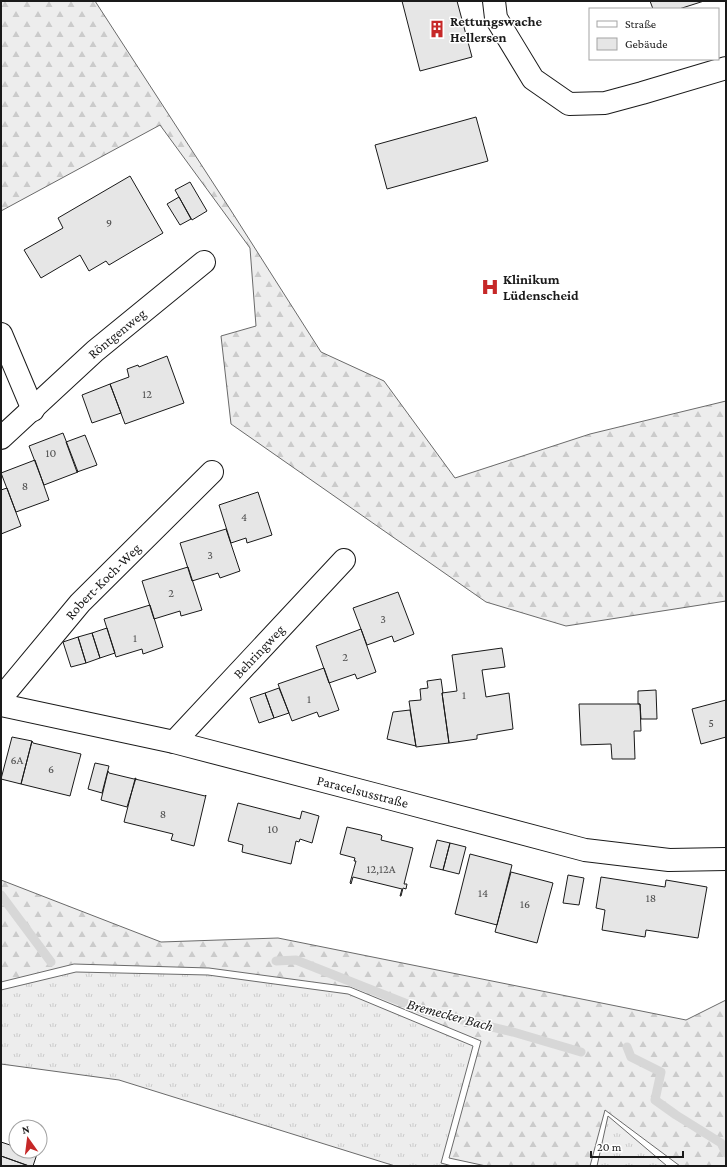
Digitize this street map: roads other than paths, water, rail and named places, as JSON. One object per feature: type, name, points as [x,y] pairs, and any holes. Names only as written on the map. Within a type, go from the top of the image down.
[{"type":"street","points":[[494,1],[496,18],[533,79],[569,104],[605,102],[642,93],[726,68]]},
{"type":"street","name":"Röntgenweg","points":[[1,438],[95,351],[204,262]]},
{"type":"street","points":[[1,334],[32,410]]},
{"type":"street","name":"Robert-Koch-Weg","points":[[1,698],[80,603],[212,472]]},
{"type":"street","name":"Behringweg","points":[[174,742],[344,560]]},
{"type":"street","name":"Paracelsusstraße","points":[[1,705],[174,742],[584,850],[669,860],[726,859]]},
{"type":"waterway","name":"Bremecker Bach","points":[[1,895],[51,962]]},
{"type":"waterway","name":"Bremecker Bach","points":[[276,961],[296,960],[425,1011],[513,1032],[581,1052]]},
{"type":"waterway","name":"Bremecker Bach","points":[[627,1047],[631,1057],[661,1072],[655,1100],[721,1143],[726,1153]]},
{"type":"place","name":"Rettungswache Hellersen","points":[[437,29]]},
{"type":"place","name":"Klinikum Lüdenscheid","points":[[490,287]]}]
